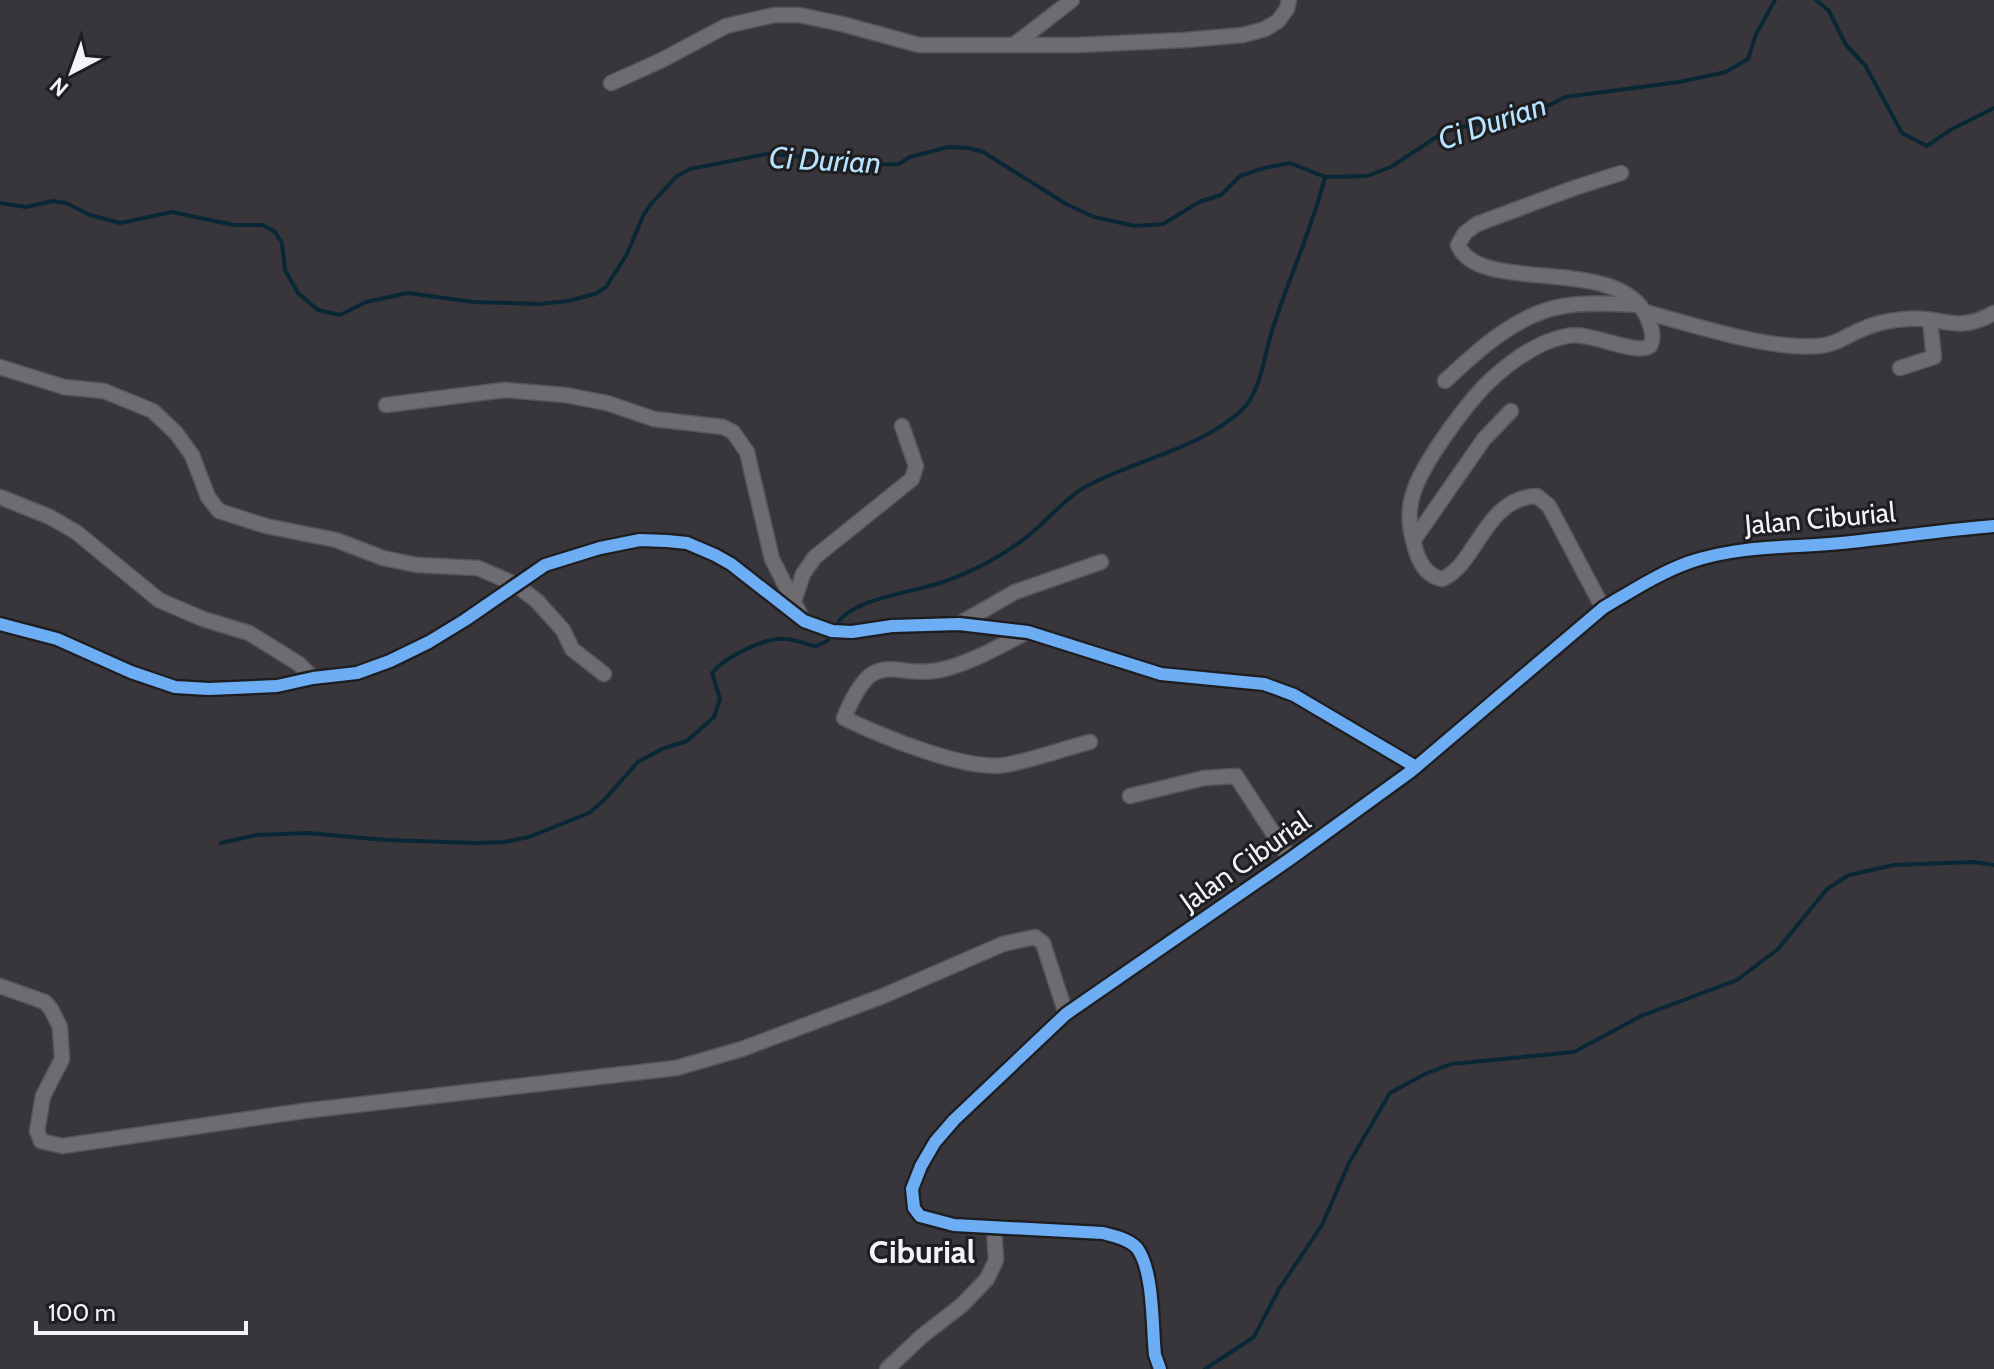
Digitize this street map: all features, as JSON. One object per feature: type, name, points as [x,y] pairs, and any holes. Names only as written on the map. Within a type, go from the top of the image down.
[{"type":"street","points":[[1015,44],[1072,0]]},
{"type":"street","points":[[611,83],[726,26],[774,15],[799,15],[938,47],[1108,44],[1243,35],[1265,29],[1278,21],[1287,9],[1289,0]]},
{"type":"street","points":[[1603,608],[1549,506],[1537,496],[1525,497],[1505,508],[1486,527],[1453,572],[1442,579],[1424,570],[1413,541],[1410,507],[1421,474],[1459,419],[1490,380],[1522,355],[1548,342],[1584,334],[1645,350],[1652,342],[1653,333],[1641,309],[1627,295],[1586,281],[1485,268],[1462,254],[1458,245],[1465,233],[1477,224],[1621,173]]},
{"type":"street","points":[[1445,381],[1487,343],[1542,312],[1564,306],[1641,309],[1765,341],[1819,346],[1834,343],[1877,323],[1909,318],[1961,325],[1980,321],[1994,313]]},
{"type":"street","points":[[1900,368],[1934,357],[1930,321]]},
{"type":"street","points":[[0,367],[64,387],[104,391],[153,411],[176,433],[192,455],[208,497],[219,511],[266,526],[336,540],[417,565],[478,568],[515,584],[537,601],[563,630],[572,649],[604,674]]},
{"type":"street","points":[[386,405],[504,390],[565,395],[607,403],[654,419],[723,427],[733,432],[747,452],[772,559],[804,621]]},
{"type":"street","points":[[1413,541],[1484,439],[1511,411]]},
{"type":"street","points":[[793,604],[803,574],[815,557],[912,479],[916,466],[902,426]]},
{"type":"street","points":[[0,497],[50,517],[76,532],[159,600],[203,619],[249,633],[299,664],[313,678]]},
{"type":"street","name":"Jalan Ciburial","points":[[1160,1369],[1155,1355],[1149,1287],[1137,1247],[1123,1238],[1103,1233],[954,1225],[925,1219],[914,1208],[912,1189],[921,1166],[935,1142],[954,1120],[1066,1014],[1290,859],[1416,767],[1603,608],[1688,563],[1738,549],[1842,543],[1994,526]]},
{"type":"street","points":[[0,624],[57,639],[131,672],[175,687],[277,686],[357,673],[390,661],[453,627],[545,565],[600,548],[640,540],[677,542],[731,564],[804,621],[832,631],[959,624],[1028,632],[1161,674],[1264,684],[1294,695],[1416,767]]},
{"type":"street","points":[[959,624],[1015,592],[1101,562]]},
{"type":"street","points":[[1028,632],[947,669],[878,670],[856,692],[844,718],[975,766],[1004,765],[1090,742]]},
{"type":"street","points":[[1130,796],[1204,778],[1236,776],[1290,859]]},
{"type":"street","points":[[0,986],[45,1002],[57,1018],[62,1059],[43,1096],[37,1131],[41,1141],[62,1146],[303,1111],[676,1068],[742,1049],[883,996],[955,962],[1022,938],[1035,937],[1043,943],[1066,1014]]},
{"type":"street","points":[[887,1369],[962,1305],[987,1279],[996,1260],[994,1227]]},
{"type":"waterway","name":"Ci Durian","points":[[0,203],[26,207],[53,201],[66,203],[90,215],[120,223],[172,212],[234,225],[263,225],[275,232],[282,243],[285,270],[298,293],[318,310],[340,315],[366,302],[408,293],[473,302],[539,304],[568,301],[595,294],[606,287],[627,254],[650,205],[677,176],[690,169],[767,154],[823,158],[862,165],[899,164],[910,157],[948,147],[969,148],[983,152],[1066,204],[1094,217],[1135,226],[1163,224],[1199,202],[1221,195],[1240,176],[1264,168],[1290,163],[1325,177],[1367,176],[1391,167],[1444,132],[1470,125],[1497,123],[1565,97],[1679,82],[1726,72],[1748,59],[1756,34],[1775,0]]},
{"type":"waterway","name":"Ci Durian","points":[[1816,0],[1829,11],[1846,45],[1865,65],[1902,133],[1927,146],[1952,129],[1994,108]]},
{"type":"waterway","points":[[836,626],[843,617],[867,603],[940,583],[990,561],[1025,538],[1085,487],[1186,445],[1225,424],[1242,410],[1258,383],[1272,331],[1325,177]]},
{"type":"waterway","points":[[221,843],[257,835],[308,833],[385,840],[476,843],[529,837],[589,813],[638,762],[662,749],[687,741],[714,717],[720,699],[712,673],[726,661],[766,641],[789,639],[816,646],[827,641],[832,634]]},
{"type":"waterway","points":[[1205,1369],[1254,1337],[1279,1289],[1322,1225],[1349,1163],[1390,1093],[1451,1064],[1574,1052],[1641,1016],[1737,980],[1778,949],[1827,889],[1849,875],[1894,865],[1973,862],[1994,865]]},
{"type":"cycle path","points":[[1160,1369],[1155,1355],[1147,1270],[1137,1248],[1130,1242],[1103,1233],[954,1225],[920,1216],[914,1208],[912,1189],[935,1142],[954,1120],[1066,1014],[1410,772],[1603,608],[1645,583],[1690,562],[1728,553],[1994,526]]},
{"type":"cycle path","points":[[0,624],[57,639],[131,672],[175,687],[277,686],[357,673],[390,661],[465,620],[545,565],[600,548],[640,540],[687,543],[731,564],[804,621],[832,631],[959,624],[1028,632],[1161,674],[1264,684],[1294,695],[1416,767]]},
{"type":"district","name":"Ciburial","points":[[922,1251]]}]
